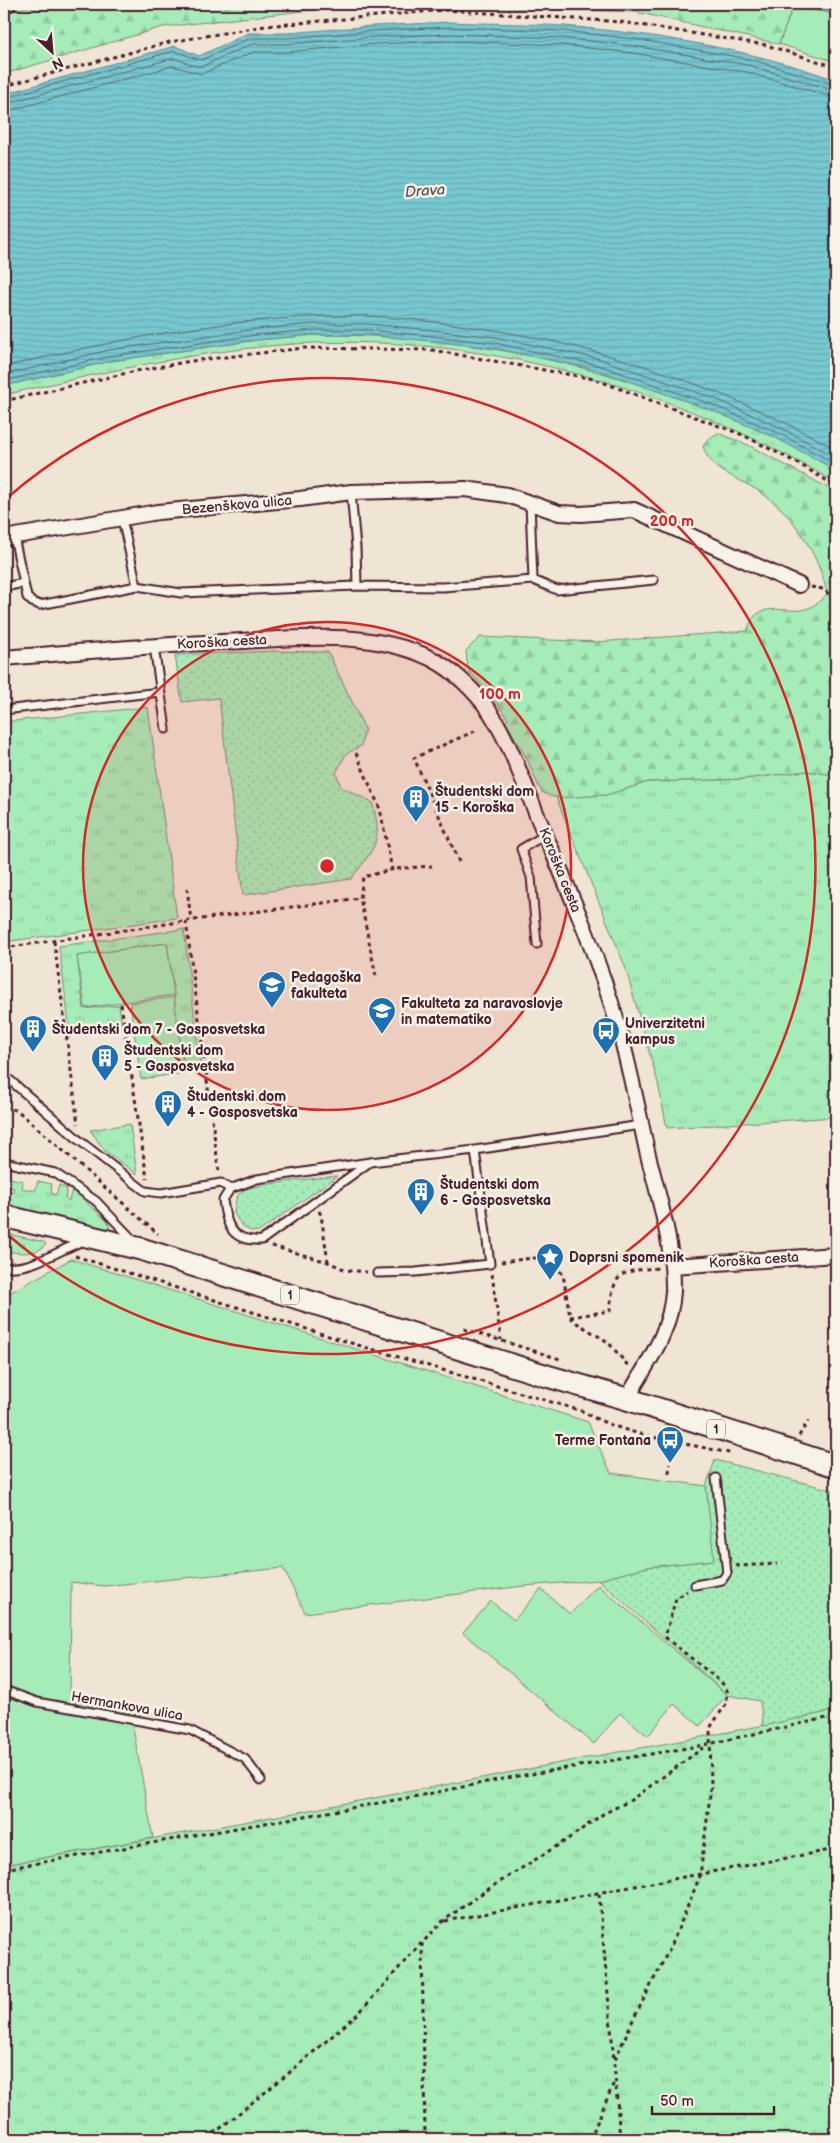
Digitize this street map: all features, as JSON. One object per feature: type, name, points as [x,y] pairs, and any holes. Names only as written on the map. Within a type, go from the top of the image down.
[{"type":"main road","name":"1","points":[[4,1216],[142,1249],[627,1399],[836,1466]]},
{"type":"street","points":[[4,5],[8,4]]},
{"type":"street","name":"Bezenškova ulica","points":[[9,538],[158,512],[300,499],[351,492],[465,489],[507,495],[559,512],[581,514],[634,510],[799,585]]},
{"type":"street","name":"Koroška cesta","points":[[4,658],[154,646],[289,639],[354,639],[400,646],[433,660],[473,691],[488,710],[501,732],[602,976],[619,1028],[672,1266],[673,1295],[668,1324],[627,1399]]},
{"type":"street","name":"Koroška cesta","points":[[672,1266],[836,1255]]},
{"type":"lane","points":[[351,492],[356,548],[356,586]]},
{"type":"lane","points":[[530,502],[534,580]]},
{"type":"lane","points":[[122,519],[137,586]]},
{"type":"lane","name":"Bezenškova ulica","points":[[9,538],[27,597],[32,602],[40,605],[137,586],[181,593],[356,586],[443,587],[534,580],[557,590],[654,580]]},
{"type":"lane","points":[[4,587],[24,583]]},
{"type":"lane","points":[[154,646],[166,729]]},
{"type":"lane","points":[[4,710],[160,692]]},
{"type":"lane","points":[[537,944],[531,876],[521,849],[545,835]]},
{"type":"lane","points":[[4,1076],[80,1141],[145,1191],[161,1193],[220,1183],[230,1189]]},
{"type":"lane","points":[[370,1162],[262,1240],[250,1241],[241,1238],[228,1224],[223,1200],[230,1189],[257,1179],[370,1162],[475,1150],[641,1125]]},
{"type":"lane","points":[[378,1273],[416,1272],[490,1264],[475,1150]]},
{"type":"lane","points":[[4,1162],[55,1173],[78,1187],[96,1201],[142,1249]]},
{"type":"lane","points":[[4,1267],[16,1268],[37,1262],[59,1250],[94,1237]]},
{"type":"lane","points":[[696,1585],[722,1580],[727,1573],[716,1478]]},
{"type":"lane","name":"Hermankova ulica","points":[[4,1690],[37,1702],[190,1730],[245,1759],[261,1780]]},
{"type":"path","points":[[4,86],[170,42],[265,26],[444,10],[621,22],[766,45],[836,67]]},
{"type":"path","points":[[4,401],[136,371],[191,361],[304,348],[432,350],[594,379],[743,436],[799,464],[836,486]]},
{"type":"path","points":[[799,585],[823,589],[836,600]]},
{"type":"path","points":[[459,862],[414,758],[475,731]]},
{"type":"path","points":[[356,753],[380,809],[392,870]]},
{"type":"path","points":[[376,976],[360,898],[363,877],[392,870],[432,866]]},
{"type":"path","points":[[187,888],[191,920]]},
{"type":"path","points":[[4,948],[186,920],[360,898]]},
{"type":"path","points":[[186,920],[220,1183]]},
{"type":"path","points":[[54,941],[80,1141]]},
{"type":"path","points":[[121,1004],[149,1192]]},
{"type":"path","points":[[67,1036],[124,1028]]},
{"type":"path","points":[[4,1107],[18,1112],[164,1239]]},
{"type":"path","points":[[313,1202],[321,1215],[328,1262]]},
{"type":"path","points":[[262,1240],[277,1248],[328,1262],[346,1270],[378,1273]]},
{"type":"path","points":[[59,1250],[94,1264],[500,1388],[582,1411],[616,1426],[686,1446],[742,1456]]},
{"type":"path","points":[[502,1340],[490,1264],[542,1257],[563,1274],[570,1317],[608,1342],[639,1377]]},
{"type":"path","points":[[570,1317],[610,1311],[611,1290],[619,1277],[629,1270],[672,1266]]},
{"type":"path","points":[[458,1329],[502,1340],[571,1363]]},
{"type":"path","points":[[804,1430],[808,1421]]},
{"type":"path","points":[[686,1446],[689,1439]]},
{"type":"path","points":[[669,1473],[670,1464]]},
{"type":"path","points":[[736,1558],[738,1566],[778,1564]]},
{"type":"path","points":[[614,2062],[672,1944],[700,1876],[711,1787],[710,1728],[726,1704],[728,1692],[722,1683],[665,1637],[676,1598],[696,1585]]},
{"type":"path","points":[[4,1869],[709,1744],[836,1716]]},
{"type":"path","points":[[207,2139],[289,2073],[359,2013],[442,1922],[479,1895],[568,1839],[603,1814],[631,1800],[709,1744]]},
{"type":"path","points":[[442,1922],[700,1876],[836,1849]]},
{"type":"path","points":[[599,1894],[620,2139]]},
{"type":"path","points":[[422,1943],[425,2139]]},
{"type":"path","points":[[590,2139],[615,2079]]},
{"type":"green space","points":[[35,4],[364,4],[163,27],[4,74],[4,13]]},
{"type":"green space","points":[[403,4],[836,4],[836,14],[793,7],[779,44],[636,12]]},
{"type":"green space","points":[[793,7],[836,14],[836,62],[779,44]]},
{"type":"green space","points":[[315,335],[375,336],[434,341],[550,360],[606,374],[718,412],[773,436],[836,470],[836,483],[773,449],[708,418],[639,392],[569,372],[497,356],[425,346],[353,342],[281,345],[211,353],[72,379],[4,395],[4,386],[111,361],[257,340]]},
{"type":"green space","points":[[718,433],[748,445],[832,490],[836,495],[836,775],[806,771],[745,779],[648,782],[606,795],[561,798],[550,796],[542,792],[538,785],[528,761],[506,722],[508,719],[493,698],[468,670],[466,651],[480,637],[597,642],[747,631],[753,618],[759,613],[776,609],[805,609],[816,604],[827,594],[820,571],[809,547],[787,515],[763,494],[716,466],[706,454],[703,446],[707,440]]},
{"type":"green space","points":[[274,651],[328,652],[365,729],[361,746],[346,754],[336,773],[341,787],[372,802],[377,836],[371,852],[351,879],[243,895],[219,698],[182,702],[175,655]]},
{"type":"green space","points":[[148,707],[177,918],[4,942],[4,722]]},
{"type":"green space","points":[[806,771],[836,775],[836,1117],[667,1128],[658,1083],[625,966],[556,797],[606,795],[648,782],[745,779]]},
{"type":"green space","points":[[184,929],[201,1071],[184,1073],[167,943],[77,956],[84,1009],[119,1005],[122,1027],[70,1032],[59,946]]},
{"type":"green space","points":[[167,943],[174,995],[85,1008],[77,956]]},
{"type":"green space","points":[[174,997],[184,1073],[141,1079],[130,1003]]},
{"type":"green space","points":[[130,1124],[137,1174],[105,1151],[90,1130]]},
{"type":"green space","points":[[337,1176],[260,1231],[251,1231],[244,1227],[234,1213],[238,1196],[248,1188]]},
{"type":"green space","points":[[9,1178],[23,1181],[22,1188],[35,1191],[38,1181],[52,1184],[51,1193],[56,1195],[59,1185],[67,1189],[65,1198],[69,1201],[72,1189],[108,1222],[110,1228],[106,1230],[59,1217],[4,1206],[4,1191],[13,1192],[14,1188],[7,1187]]},
{"type":"green space","points":[[4,1233],[46,1244],[32,1252],[4,1251]]},
{"type":"green space","points":[[71,1259],[588,1422],[611,1473],[706,1486],[714,1560],[647,1567],[599,1580],[524,1586],[305,1613],[283,1568],[104,1586],[71,1582],[70,1701],[130,1712],[153,1838],[4,1865],[4,1296]]},
{"type":"green space","points":[[715,1460],[836,1491],[836,1710],[763,1726],[760,1701],[727,1695],[599,1580],[647,1567],[713,1560],[706,1486]]},
{"type":"green space","points":[[598,1585],[727,1695],[700,1726],[674,1704],[648,1736],[620,1713],[594,1744],[463,1633],[491,1601],[514,1620],[541,1589],[570,1614]]},
{"type":"green space","points":[[836,1710],[836,2139],[4,2139],[4,1865],[741,1730]]},
{"type":"water","name":"Drava","points":[[450,22],[564,26],[668,38],[736,51],[836,80],[836,470],[774,437],[711,410],[597,370],[493,348],[431,341],[368,335],[315,335],[257,340],[111,361],[4,386],[4,94],[175,46],[199,56],[249,33],[287,33]]},
{"type":"place","name":"Študentski dom 15 - Koroška","points":[[416,823]]},
{"type":"place","name":"Pedagoška fakulteta","points":[[272,1009]]},
{"type":"place","name":"Fakulteta za naravoslovje in matematiko","points":[[382,1035]]},
{"type":"place","name":"Študentski dom 7 - Gosposvetska","points":[[33,1053]]},
{"type":"place","name":"Univerzitetni kampus","points":[[606,1055]]},
{"type":"place","name":"Študentski dom 5 - Gosposvetska","points":[[105,1082]]},
{"type":"place","name":"Študentski dom 4 - Gosposvetska","points":[[168,1128]]},
{"type":"place","name":"Študentski dom 6 - Gosposvetska","points":[[421,1216]]},
{"type":"place","name":"Doprsni spomenik","points":[[550,1281]]},
{"type":"place","name":"Terme Fontana","points":[[670,1464]]}]
